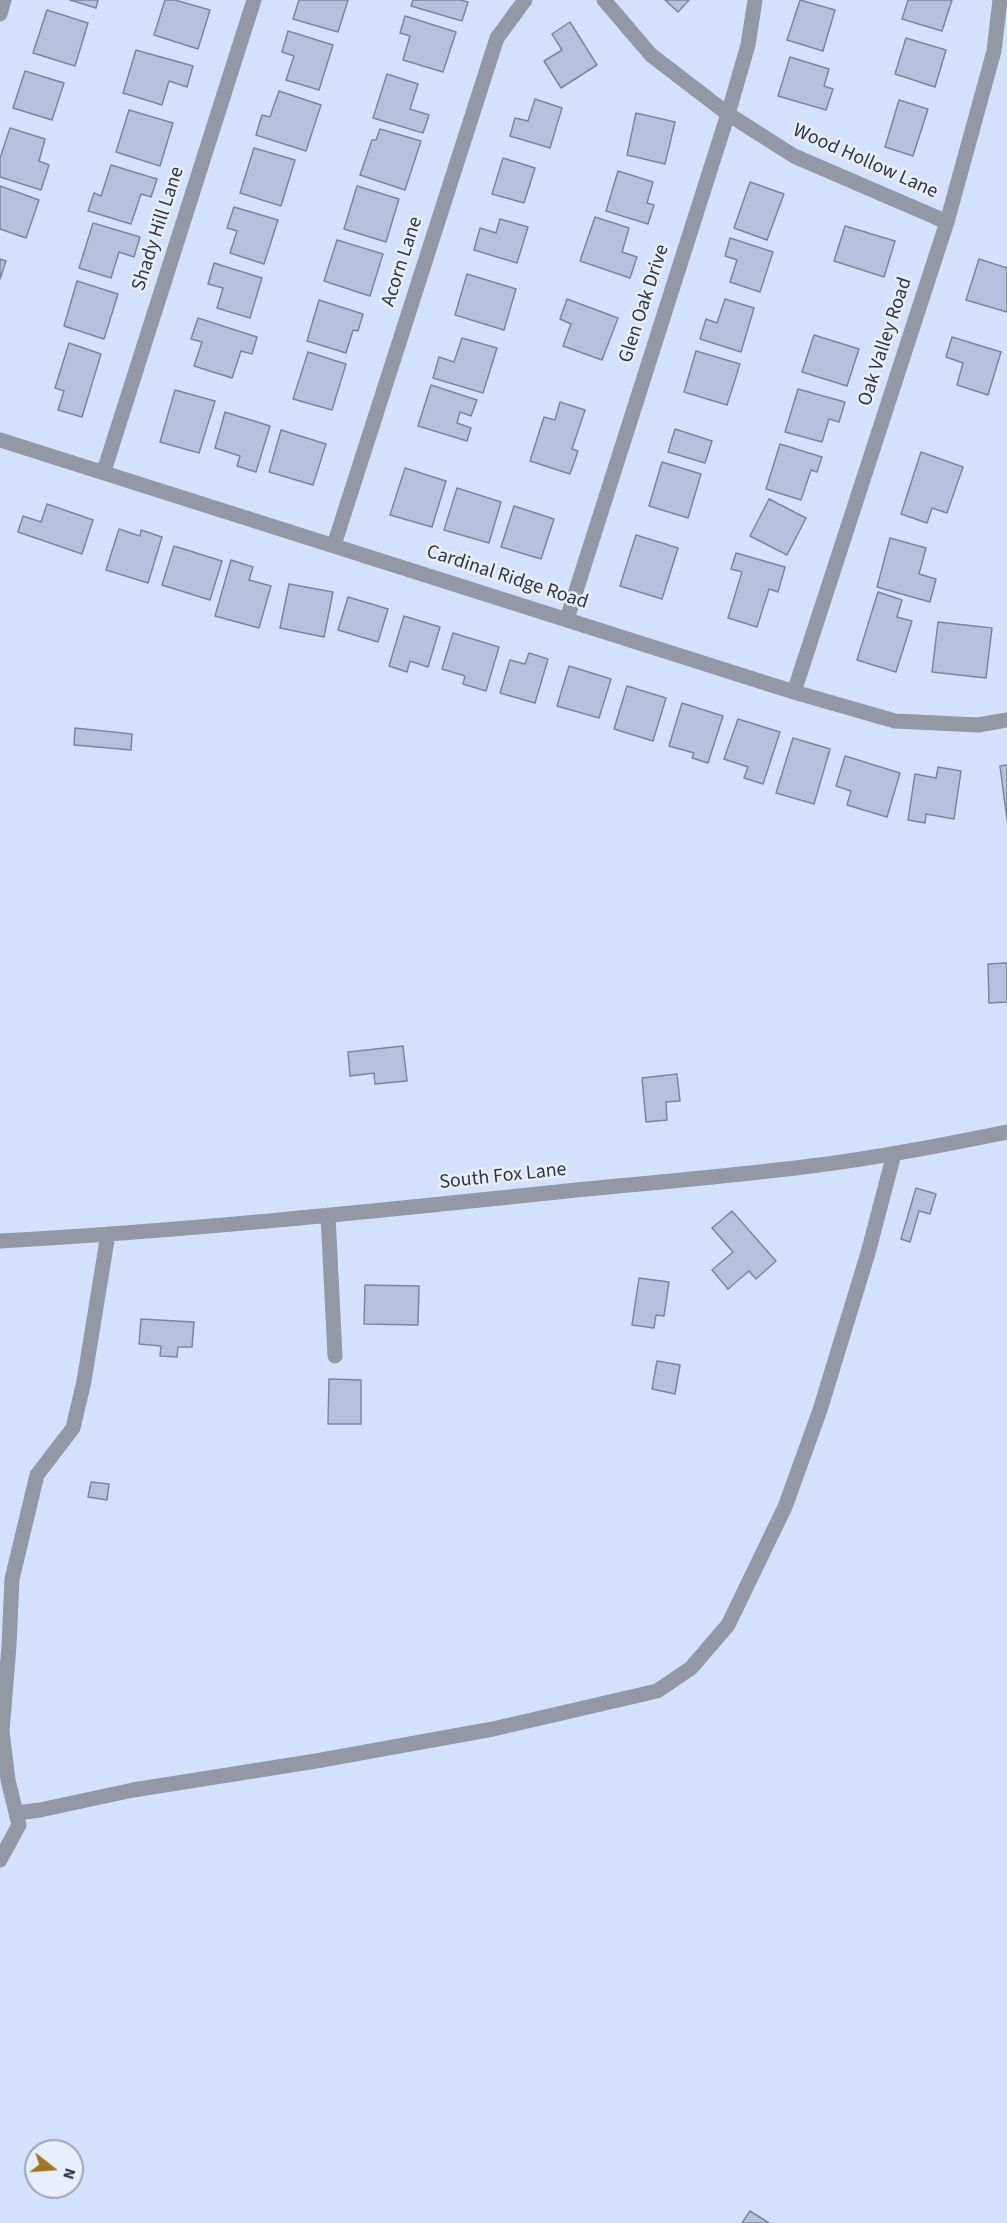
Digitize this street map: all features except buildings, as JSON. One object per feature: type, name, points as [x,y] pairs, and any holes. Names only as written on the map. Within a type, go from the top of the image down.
[{"type":"street","points":[[0,14],[4,0]]},
{"type":"street","name":"Shady Hill Lane","points":[[104,471],[254,0]]},
{"type":"street","name":"Acorn Lane","points":[[334,545],[497,38],[525,0]]},
{"type":"street","name":"Wood Hollow Lane","points":[[604,0],[651,54],[728,114],[794,156],[947,222]]},
{"type":"street","name":"Glen Oak Drive","points":[[567,619],[728,114],[748,45],[755,0]]},
{"type":"street","name":"Oak Valley Road","points":[[794,692],[947,222],[993,51],[1000,0]]},
{"type":"street","name":"Cardinal Ridge Road","points":[[0,440],[104,471],[794,692],[895,721],[978,725],[1007,720]]},
{"type":"street","name":"South Fox Lane","points":[[0,1241],[328,1215],[635,1186],[812,1166],[894,1154],[1007,1132]]},
{"type":"street","points":[[16,1813],[133,1790],[316,1761],[493,1729],[657,1691],[691,1668],[728,1625],[785,1507],[827,1388],[868,1253],[894,1154]]},
{"type":"street","points":[[328,1215],[335,1356]]},
{"type":"street","points":[[0,1860],[19,1825],[8,1780],[2,1731],[12,1579],[37,1474],[73,1428],[84,1382],[108,1234]]}]
